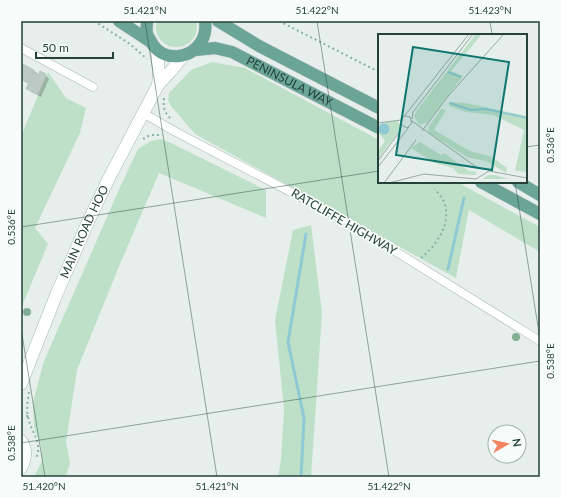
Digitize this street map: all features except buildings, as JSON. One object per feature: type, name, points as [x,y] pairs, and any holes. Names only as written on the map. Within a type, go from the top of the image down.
[{"type":"main road","points":[[119,21],[165,54],[174,56],[183,56],[195,50],[202,42],[205,32],[205,21]]},
{"type":"main road","points":[[146,21],[147,34],[155,46]]},
{"type":"main road","name":"PENINSULA WAY","points":[[218,21],[259,46],[378,107]]},
{"type":"main road","name":"PENINSULA WAY","points":[[195,50],[216,48],[232,52],[378,127]]},
{"type":"main road","points":[[483,183],[540,214]]},
{"type":"main road","points":[[520,183],[540,195]]},
{"type":"street","name":"MAIN ROAD HOO","points":[[155,46],[161,89]]},
{"type":"street","points":[[21,48],[93,87]]},
{"type":"street","name":"MAIN ROAD HOO","points":[[25,386],[48,315],[109,178],[143,113],[161,89],[171,71],[183,56]]},
{"type":"street","name":"RATCLIFFE HIGHWAY","points":[[143,113],[174,131],[348,222],[540,341]]},
{"type":"street","points":[[21,468],[25,459],[25,451],[22,441]]},
{"type":"path","points":[[94,21],[140,51],[147,58],[149,64]]},
{"type":"path","points":[[279,21],[378,71]]},
{"type":"path","points":[[161,89],[165,112],[174,120]]},
{"type":"path","points":[[140,143],[146,136],[166,136]]},
{"type":"path","points":[[415,263],[429,252],[443,232],[446,214],[444,201],[435,189]]},
{"type":"path","points":[[21,416],[28,416],[28,398],[25,386]]},
{"type":"green space","points":[[157,21],[196,21],[197,29],[195,36],[186,45],[172,47],[160,39],[156,30]]},
{"type":"green space","points":[[212,62],[245,68],[378,139],[378,183],[459,183],[540,227],[540,252],[469,210],[456,278],[195,134],[171,106],[168,100],[169,93],[191,70]]},
{"type":"green space","points":[[48,72],[66,98],[86,108],[80,133],[35,228],[48,244],[21,308],[21,136]]},
{"type":"green space","points":[[161,139],[266,190],[266,218],[159,173],[77,370],[66,442],[70,463],[66,477],[34,477],[42,461],[41,445],[34,427],[33,402],[44,361],[138,149],[151,141]]},
{"type":"green space","points":[[311,225],[322,313],[311,477],[278,477],[281,459],[284,409],[275,320],[293,230]]},
{"type":"waterway","points":[[448,269],[464,198]]},
{"type":"waterway","points":[[301,477],[304,418],[288,342],[306,234]]}]
